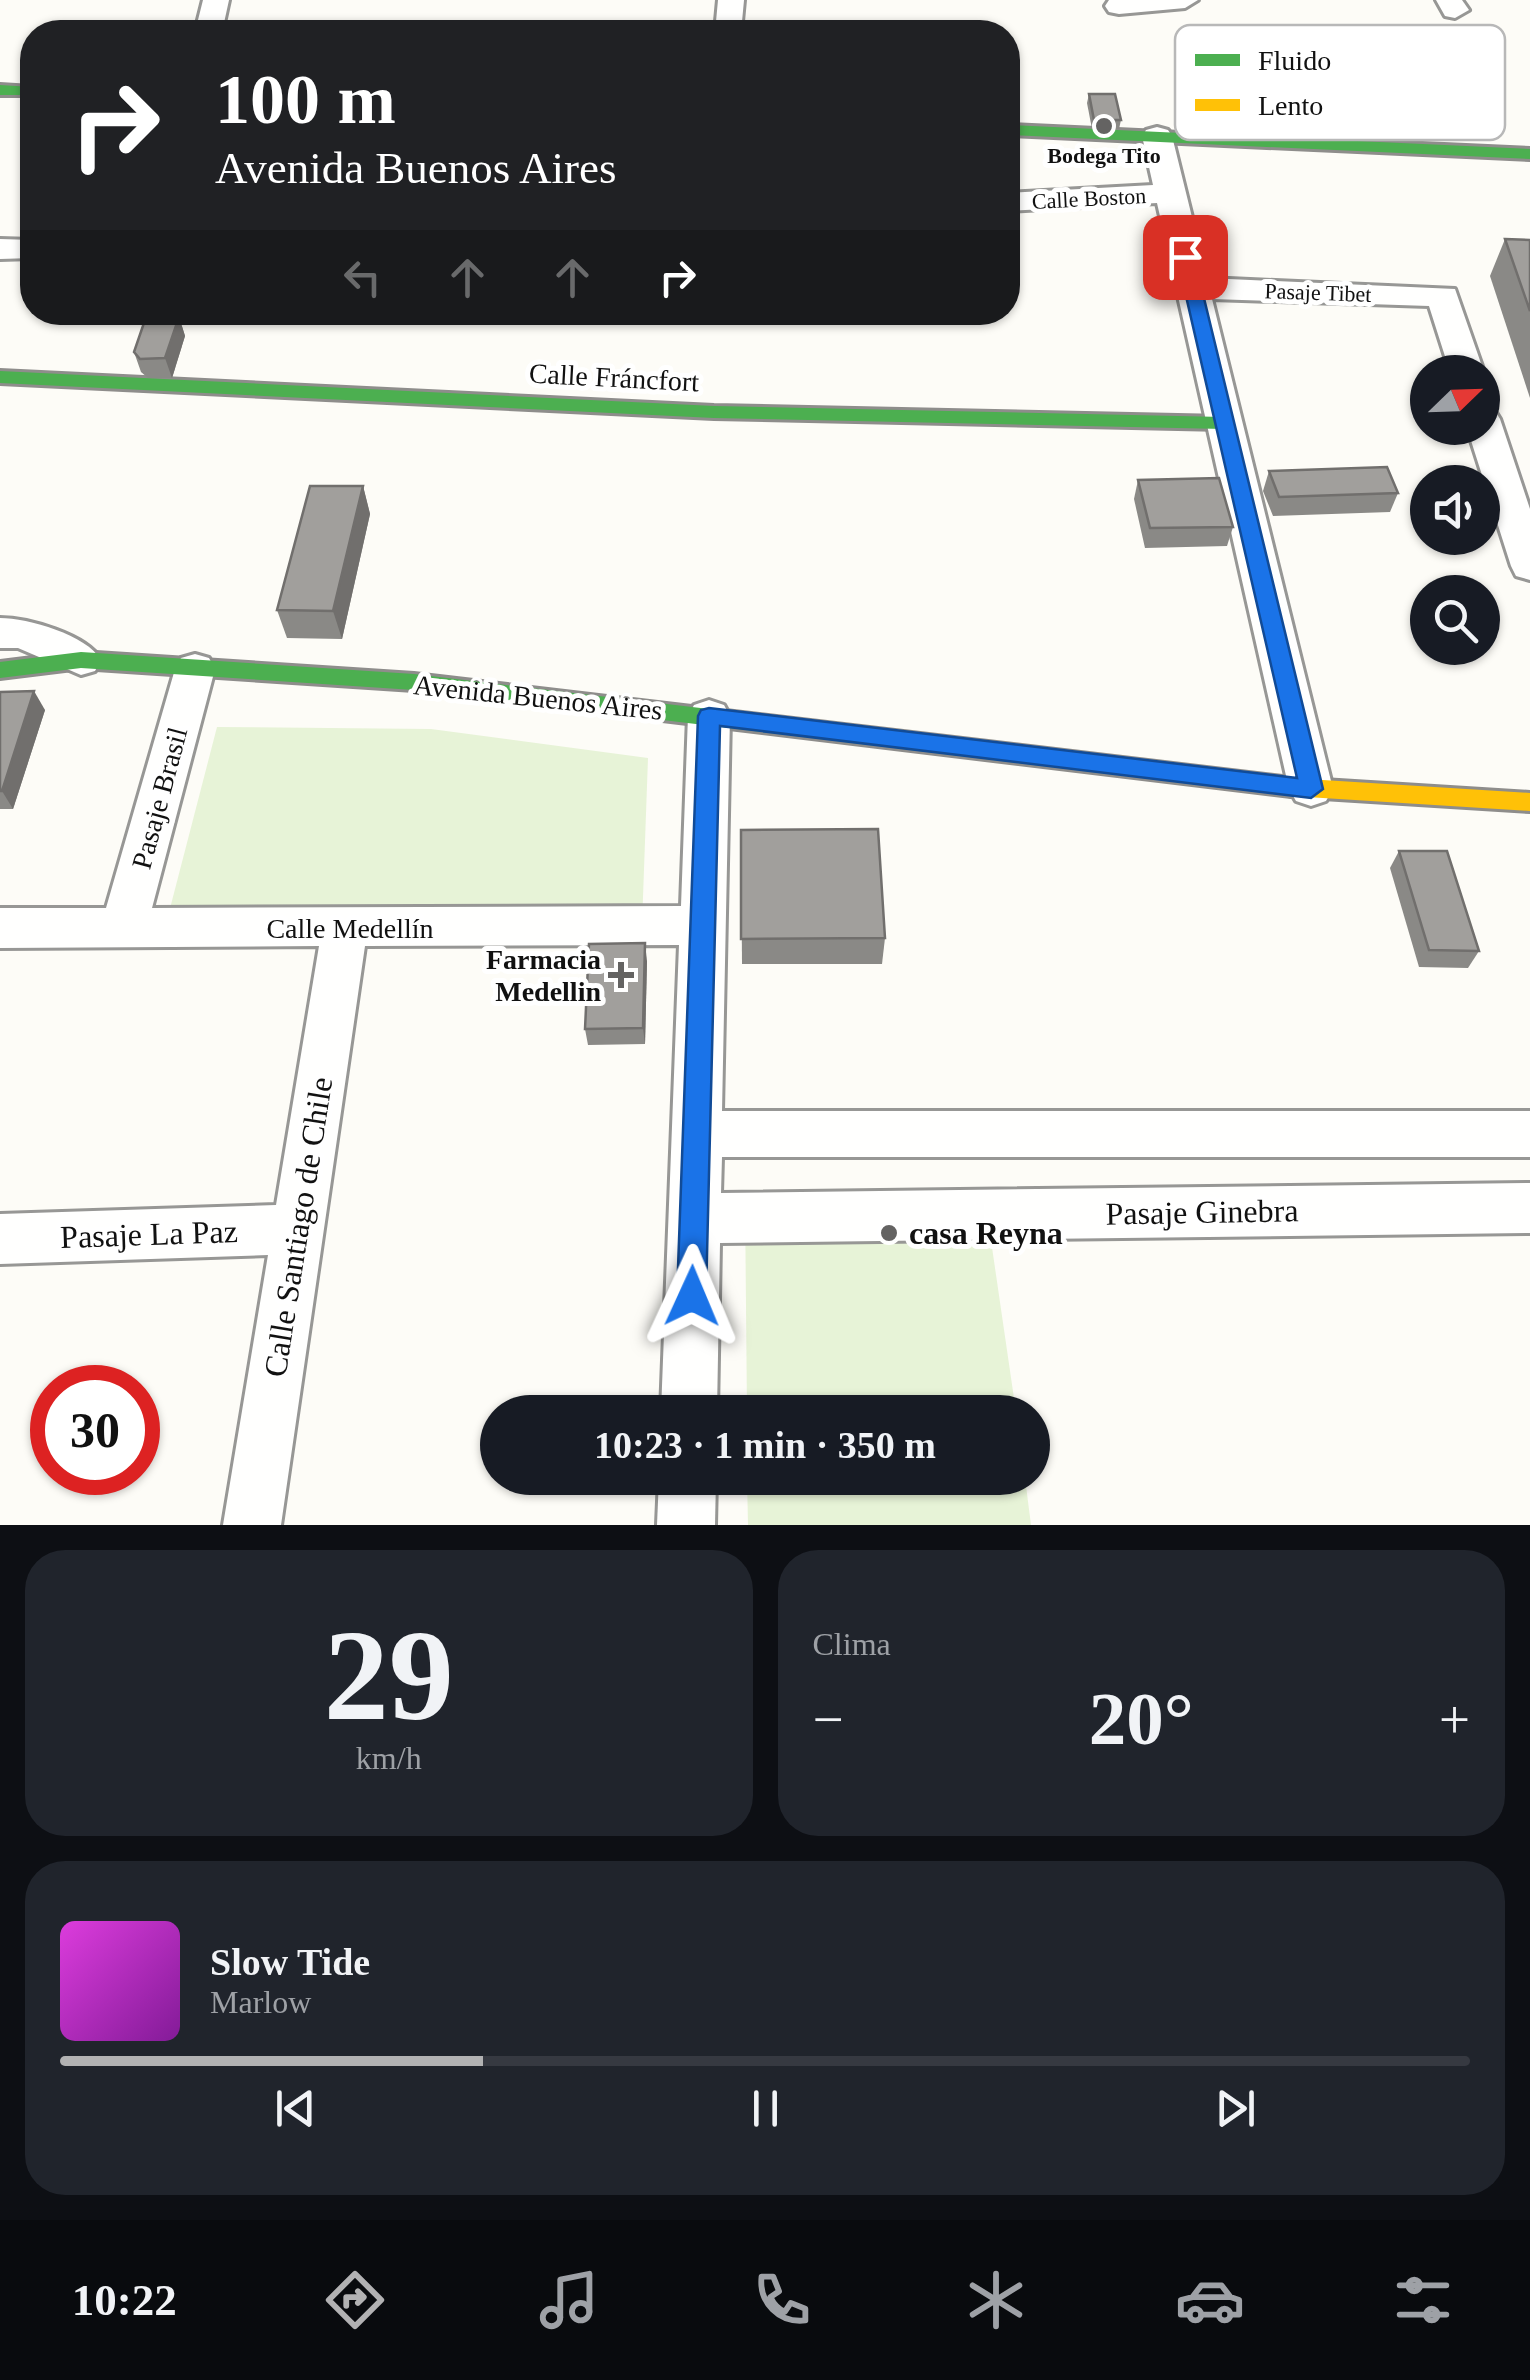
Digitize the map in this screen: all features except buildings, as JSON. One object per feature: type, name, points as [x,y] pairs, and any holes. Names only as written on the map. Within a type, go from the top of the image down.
[{"type":"street","points":[[1121,11],[1185,0]]},
{"type":"street","points":[[1020,130],[1175,137]]},
{"type":"street","points":[[1156,136],[1311,789]]},
{"type":"street","points":[[1239,140],[1530,154]]},
{"type":"street","name":"Calle Boston","points":[[1020,201],[1170,194]]},
{"type":"street","name":"Pasaje Tibet","points":[[1193,288],[1442,296],[1461,355]]},
{"type":"street","name":"Calle Fráncfort","points":[[0,378],[714,412],[1224,423]]},
{"type":"street","points":[[1490,445],[1530,566]]},
{"type":"street","name":"Avenida Buenos Aires","points":[[0,632],[22,633],[81,660]]},
{"type":"street","name":"Avenida Buenos Aires","points":[[0,670],[81,660],[414,682],[1311,789],[1530,802]]},
{"type":"street","name":"Pasaje Brasil","points":[[124,927],[195,669]]},
{"type":"street","points":[[689,1395],[709,716]]},
{"type":"street","name":"Calle Medellín","points":[[0,928],[700,925]]},
{"type":"street","name":"Calle Santiago de Chile","points":[[252,1525],[345,929]]},
{"type":"street","points":[[695,1134],[1530,1134]]},
{"type":"street","name":"Pasaje Ginebra","points":[[694,1218],[1530,1208]]},
{"type":"street","name":"Pasaje La Paz","points":[[0,1239],[298,1229]]},
{"type":"street","points":[[686,1525],[687,1495]]},
{"type":"green space","points":[[217,727],[431,729],[648,758],[642,925],[167,920]]},
{"type":"green space","points":[[745,1200],[987,1213],[1014,1395],[747,1395]]},
{"type":"green space","points":[[747,1495],[1027,1495],[1031,1525],[748,1525]]},
{"type":"traffic: fast","points":[[0,90],[20,91]]},
{"type":"traffic: fast","points":[[1020,131],[1175,138]]},
{"type":"traffic: fast","points":[[1226,140],[1530,154]]},
{"type":"traffic: fast","points":[[0,377],[714,412],[1224,423]]},
{"type":"traffic: fast","points":[[0,670],[81,660],[414,682],[1291,787]]},
{"type":"traffic: slow","points":[[1291,787],[1530,802]]},
{"type":"place","name":"Bodega Tito","points":[[1104,126]]},
{"type":"place","name":"Farmacia Medellin","points":[[621,975]]},
{"type":"place","name":"casa Reyna","points":[[889,1233]]},
{"type":"route","points":[[692,1296],[709,716],[1311,789],[1185,257]]}]
